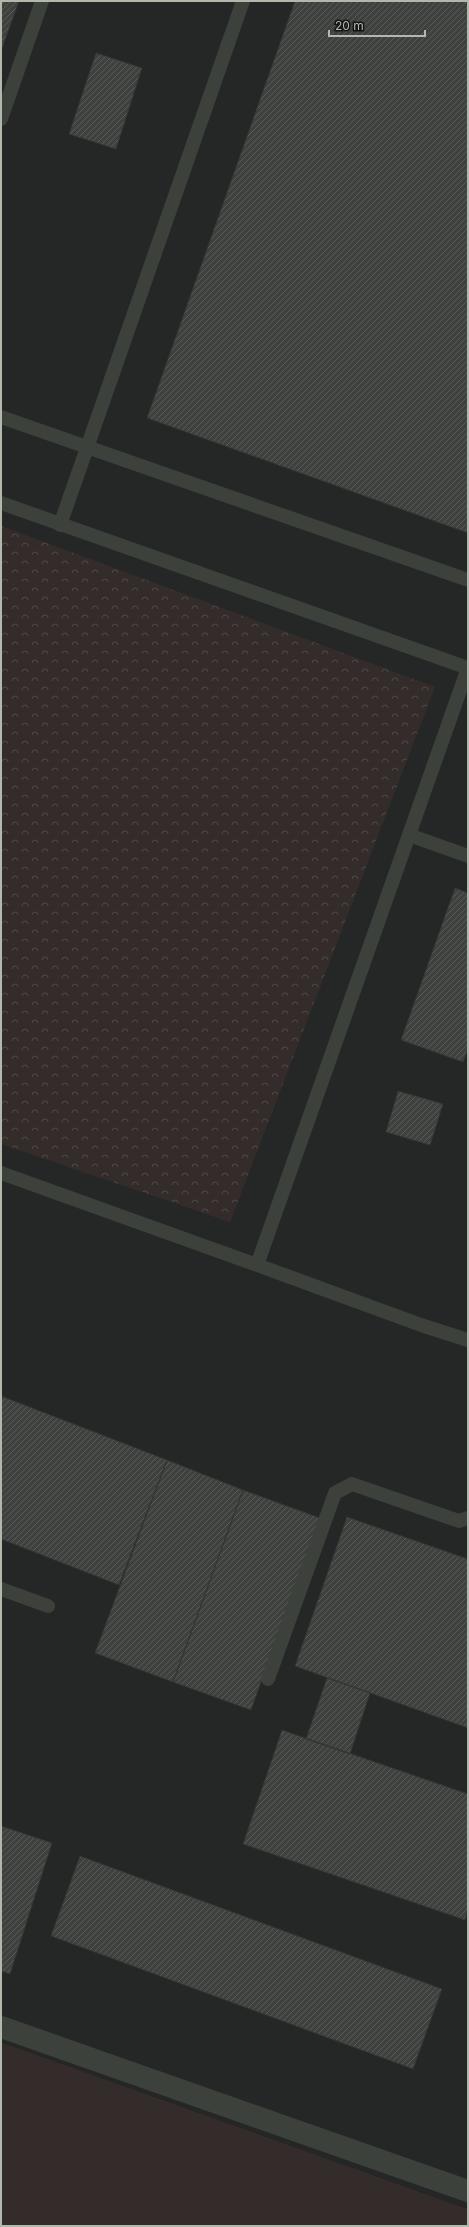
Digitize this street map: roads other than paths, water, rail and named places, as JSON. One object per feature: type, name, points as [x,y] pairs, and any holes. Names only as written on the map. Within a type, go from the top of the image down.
[{"type":"street","points":[[1,2028],[468,2191]]},
{"type":"lane","points":[[1,119],[42,1]]},
{"type":"lane","points":[[60,525],[243,1]]},
{"type":"lane","points":[[1,417],[468,580]]},
{"type":"lane","points":[[1,504],[468,668],[257,1265]]},
{"type":"lane","points":[[409,835],[468,856]]},
{"type":"lane","points":[[1,1173],[421,1325],[468,1340]]},
{"type":"lane","points":[[268,1679],[335,1493],[352,1484],[459,1521],[468,1518]]},
{"type":"lane","points":[[1,1590],[48,1606]]}]
